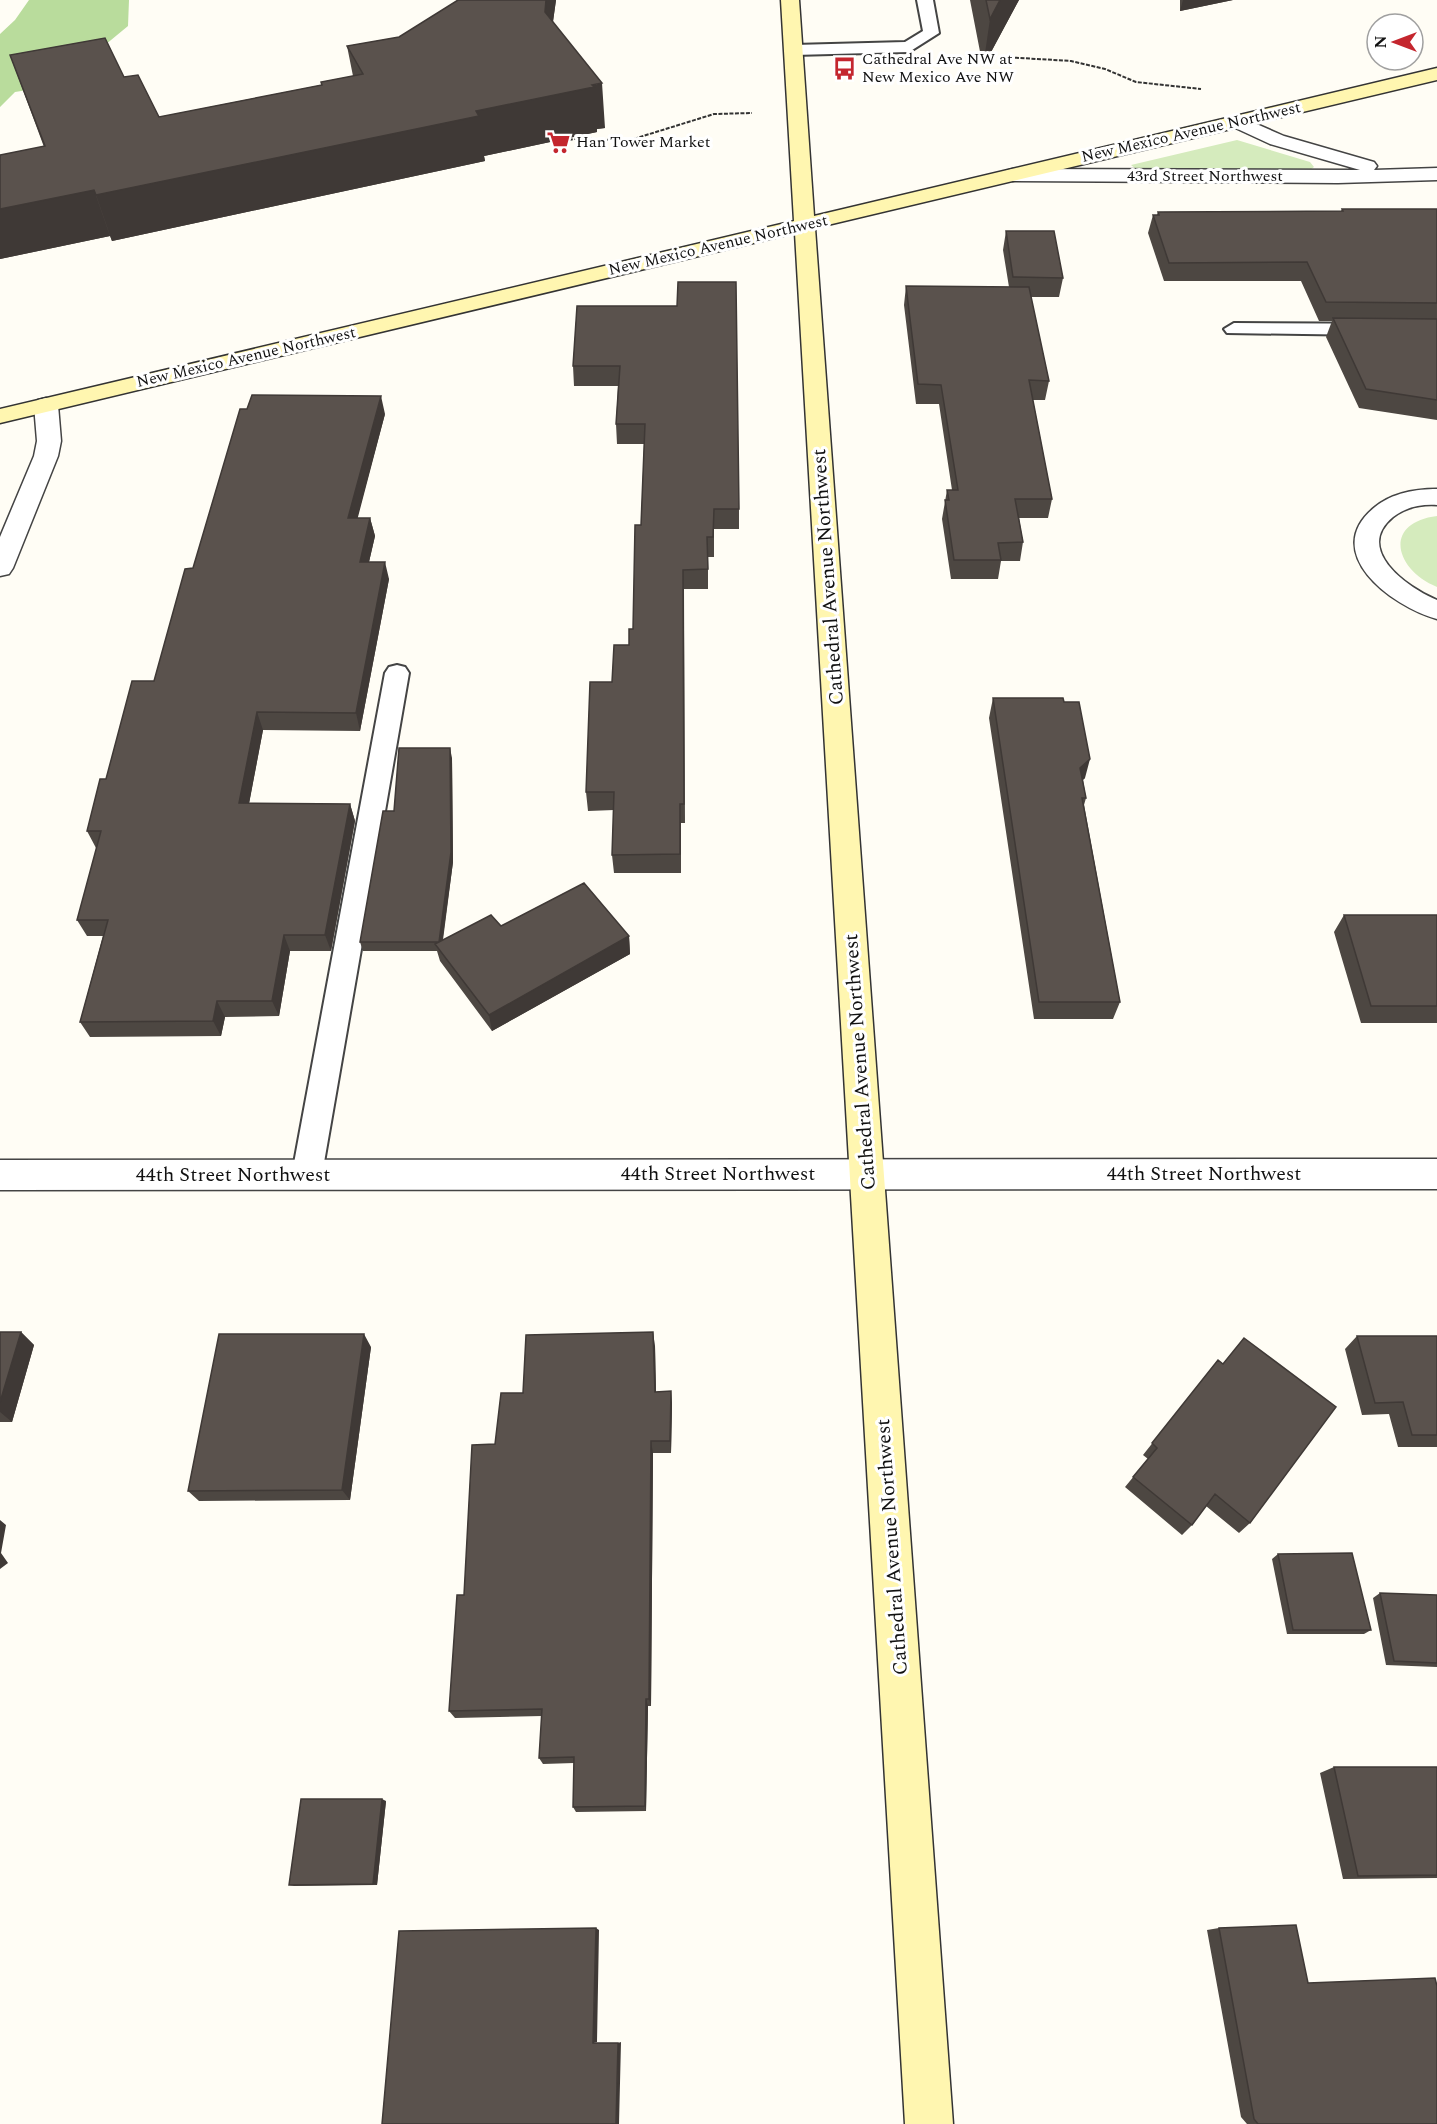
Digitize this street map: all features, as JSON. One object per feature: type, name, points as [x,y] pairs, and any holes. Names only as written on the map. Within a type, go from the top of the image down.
[{"type":"street","name":"Cathedral Avenue Northwest","points":[[790,0],[928,2124]]},
{"type":"street","name":"New Mexico Avenue Northwest","points":[[0,416],[1437,74]]},
{"type":"street","name":"43rd Street Northwest","points":[[1236,121],[1277,140],[1398,174]]},
{"type":"street","name":"43rd Street Northwest","points":[[1013,175],[1338,177],[1437,174]]},
{"type":"street","points":[[0,568],[46,456],[49,441],[46,405]]},
{"type":"street","points":[[1437,497],[1400,502],[1379,514],[1367,531],[1367,550],[1377,571],[1399,591],[1437,610]]},
{"type":"street","name":"44th Street Northwest","points":[[0,1175],[1437,1174]]},
{"type":"lane","points":[[794,50],[909,47],[931,33],[925,0]]},
{"type":"lane","points":[[1234,329],[1437,330]]},
{"type":"lane","points":[[307,1174],[397,673]]},
{"type":"path","points":[[1004,57],[1071,61],[1105,69],[1136,82],[1208,92]]},
{"type":"path","points":[[558,142],[579,138],[627,141],[714,114],[752,113]]},
{"type":"green space","points":[[29,0],[129,0],[128,26],[88,59],[72,83],[15,92],[0,107],[0,34],[15,20]]},
{"type":"green space","points":[[1237,140],[1310,162],[1314,167],[1310,170],[1137,170],[1131,165]]},
{"type":"green space","points":[[1437,516],[1437,587],[1412,570],[1404,559],[1401,548],[1402,537],[1408,528],[1419,520]]},
{"type":"building","points":[[458,0],[546,0],[545,12],[602,83],[592,85],[594,87],[476,111],[479,116],[96,195],[94,190],[0,209],[0,155],[45,146],[10,55],[105,38],[124,77],[138,75],[159,117],[322,85],[321,82],[363,74],[347,46],[399,37]]},
{"type":"building","points":[[986,0],[1000,0],[990,19]]},
{"type":"building","points":[[1342,209],[1437,209],[1437,303],[1326,302],[1307,262],[1169,263],[1153,215],[1159,215],[1158,212],[1343,211]]},
{"type":"building","points":[[1006,231],[1054,231],[1063,278],[1013,277]]},
{"type":"building","points":[[678,282],[736,282],[739,509],[714,509],[713,537],[707,537],[708,569],[683,570],[684,804],[680,804],[680,854],[612,855],[614,792],[586,792],[590,682],[612,682],[614,645],[629,645],[629,629],[633,629],[635,525],[641,525],[645,424],[616,424],[620,366],[573,366],[577,306],[677,306]]},
{"type":"building","points":[[906,286],[1029,287],[1049,381],[1029,380],[1052,499],[1015,499],[1023,542],[998,543],[1001,560],[954,560],[945,500],[949,500],[947,490],[958,490],[941,385],[918,384]]},
{"type":"building","points":[[1333,318],[1437,319],[1437,400],[1366,389]]},
{"type":"building","points":[[252,395],[381,396],[348,518],[370,518],[360,562],[385,562],[356,713],[257,712],[239,803],[350,804],[325,935],[284,935],[272,1001],[217,1001],[213,1021],[80,1022],[108,920],[77,920],[101,831],[87,831],[100,779],[106,779],[132,681],[154,681],[185,569],[193,568],[240,409],[247,409]]},
{"type":"building","points":[[993,698],[1063,698],[1064,702],[1079,702],[1090,759],[1080,768],[1086,798],[1082,798],[1120,1002],[1039,1002]]},
{"type":"building","points":[[399,748],[450,748],[451,852],[439,942],[360,942],[383,811],[394,811]]},
{"type":"building","points":[[584,883],[629,936],[489,1015],[435,944],[491,915],[501,926]]},
{"type":"building","points":[[1344,915],[1437,915],[1437,1006],[1371,1006]]},
{"type":"building","points":[[0,1332],[21,1332],[0,1402]]},
{"type":"building","points":[[653,1332],[655,1392],[671,1391],[670,1441],[651,1441],[649,1699],[646,1699],[645,1806],[573,1807],[574,1757],[539,1758],[542,1709],[449,1711],[457,1595],[464,1595],[472,1445],[495,1444],[501,1393],[523,1393],[526,1335]]},
{"type":"building","points":[[219,1334],[364,1334],[342,1490],[188,1491]]},
{"type":"building","points":[[1357,1336],[1437,1336],[1437,1435],[1412,1435],[1403,1402],[1375,1403]]},
{"type":"building","points":[[1244,1338],[1336,1407],[1250,1523],[1215,1494],[1192,1525],[1133,1477],[1157,1448],[1152,1443],[1218,1360],[1223,1364]]},
{"type":"building","points":[[1352,1553],[1371,1630],[1293,1630],[1278,1554]]},
{"type":"building","points":[[1380,1593],[1437,1595],[1437,1663],[1394,1661]]},
{"type":"building","points":[[1334,1767],[1437,1767],[1437,1875],[1358,1876]]},
{"type":"building","points":[[301,1799],[382,1799],[373,1884],[289,1885]]},
{"type":"building","points":[[1296,1925],[1308,1983],[1435,1978],[1437,1986],[1437,2124],[1258,2124],[1254,2119],[1219,1928]]},
{"type":"building","points":[[596,1928],[593,2043],[618,2043],[616,2124],[382,2124],[399,1931]]},
{"type":"place","name":"Cathedral Ave NW at New Mexico Ave NW","points":[[844,68]]},
{"type":"place","name":"Han Tower Market","points":[[558,142]]}]
